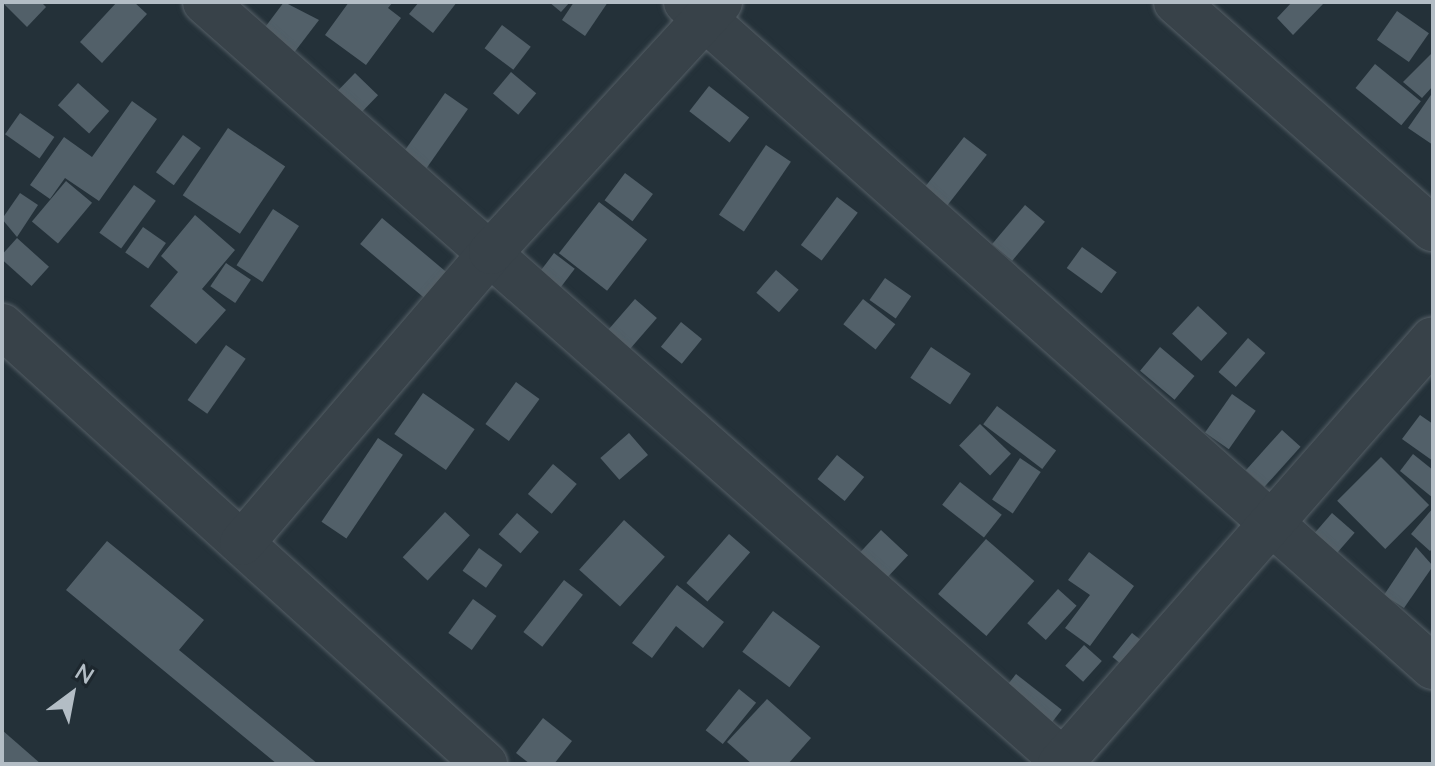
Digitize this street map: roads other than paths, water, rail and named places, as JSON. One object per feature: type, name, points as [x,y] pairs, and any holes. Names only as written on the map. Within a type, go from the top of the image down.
[{"type":"street","points":[[205,2],[491,252],[1063,763],[1433,339]]},
{"type":"street","points":[[1176,2],[1433,229]]},
{"type":"street","points":[[242,543],[703,8],[1433,667]]},
{"type":"street","points":[[4,332],[242,543],[466,758]]}]
